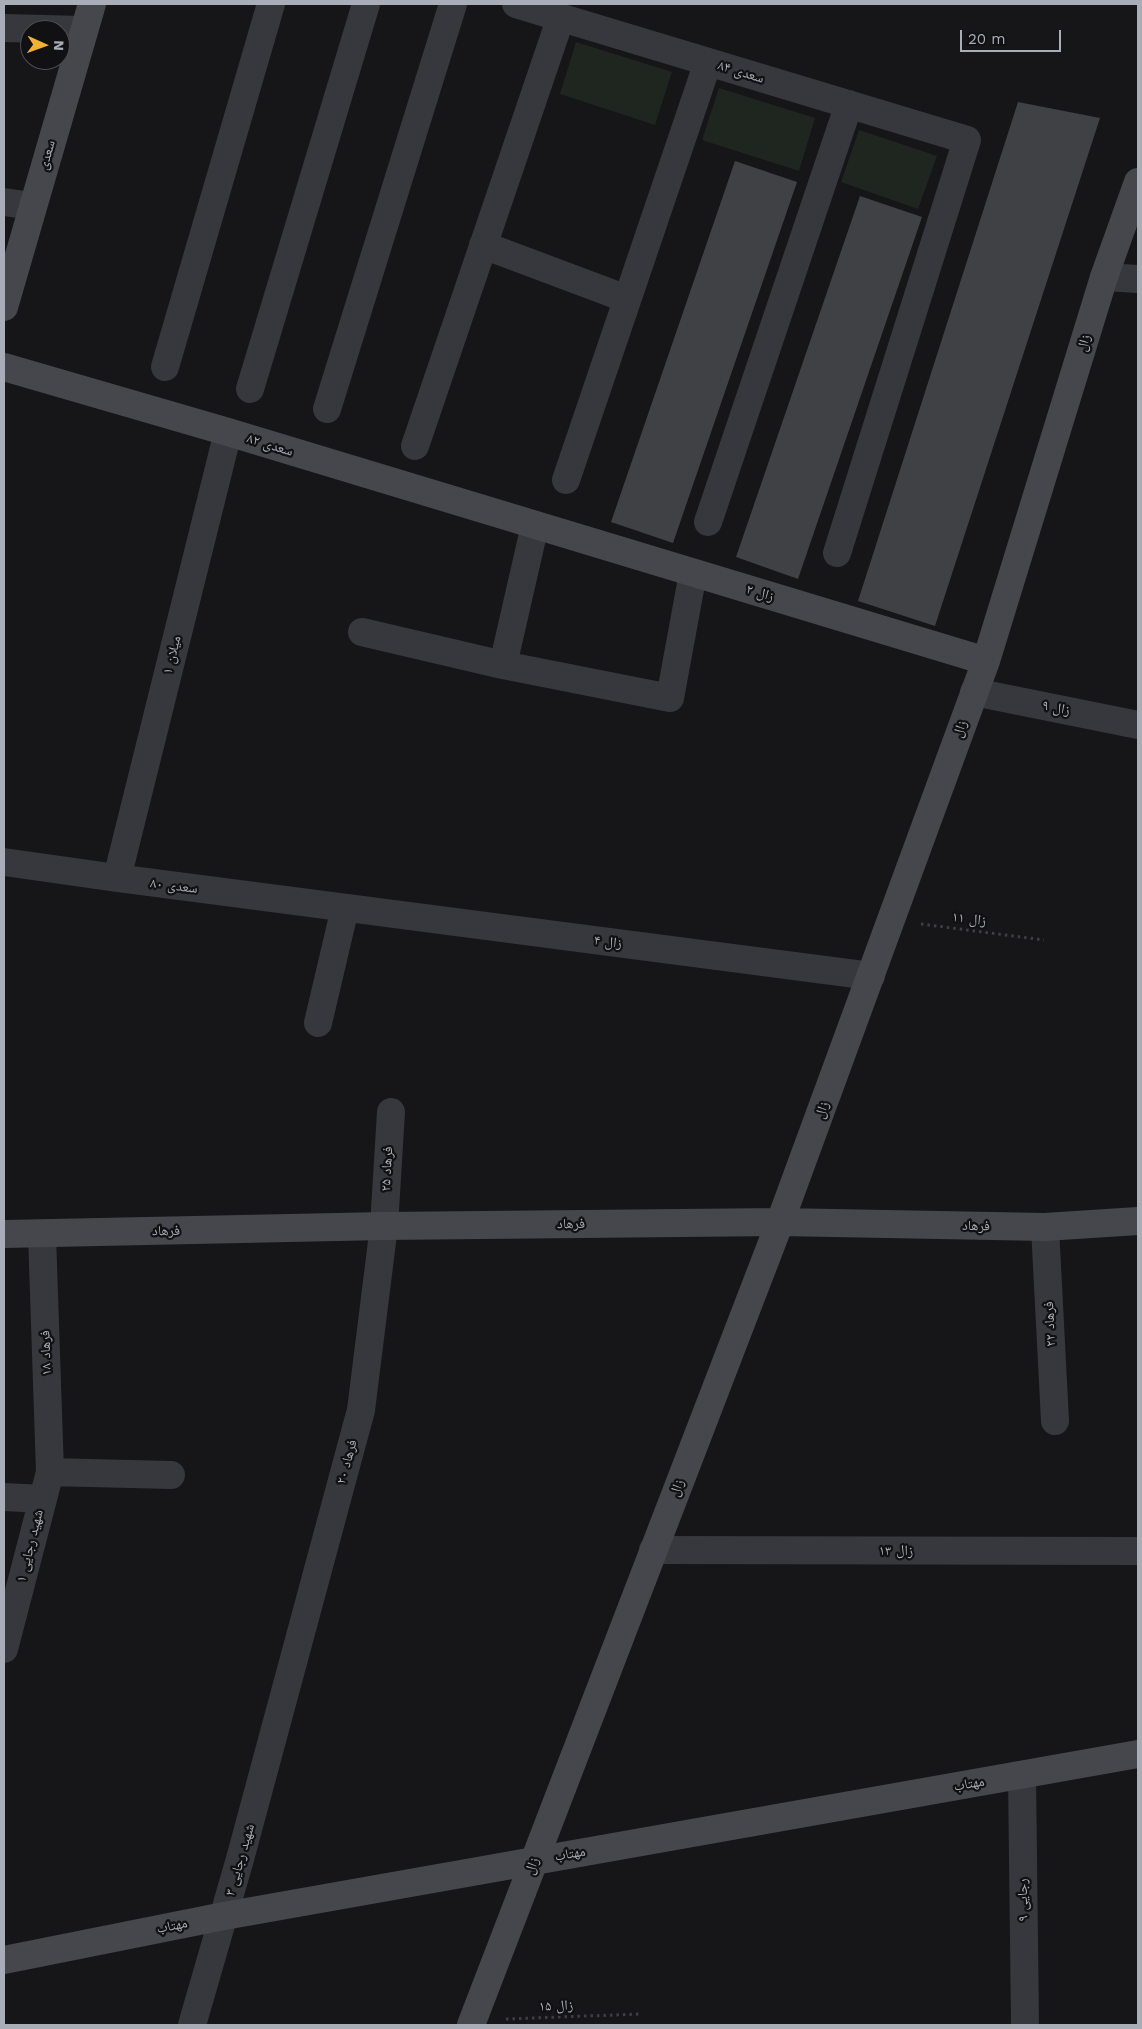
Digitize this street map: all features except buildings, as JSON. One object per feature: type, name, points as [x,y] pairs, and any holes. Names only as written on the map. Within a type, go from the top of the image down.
[{"type":"street","name":"سعدی","points":[[4,307],[92,4]]},
{"type":"street","points":[[165,367],[271,4]]},
{"type":"street","points":[[250,389],[366,4]]},
{"type":"street","points":[[327,409],[453,4]]},
{"type":"street","name":"سعدی ۸۴","points":[[516,4],[967,140],[837,553]]},
{"type":"street","points":[[415,446],[561,18]]},
{"type":"street","points":[[4,28],[83,30]]},
{"type":"street","points":[[566,480],[708,62]]},
{"type":"street","points":[[708,522],[849,104]]},
{"type":"street","name":"زال","points":[[472,2023],[780,1222],[986,661],[1104,277],[1138,182]]},
{"type":"street","points":[[4,202],[32,206]]},
{"type":"street","points":[[483,245],[628,300]]},
{"type":"street","points":[[1104,277],[1138,279]]},
{"type":"street","name":"سعدی ۸۲","points":[[4,367],[228,432],[535,526]]},
{"type":"street","name":"میلان ۱","points":[[117,878],[228,432]]},
{"type":"street","points":[[503,665],[535,526]]},
{"type":"street","name":"زال ۲","points":[[535,526],[986,661]]},
{"type":"street","points":[[362,632],[503,665],[670,698],[693,573]]},
{"type":"street","name":"زال ۹","points":[[974,692],[1138,725]]},
{"type":"street","name":"سعدی ۸۰","points":[[4,862],[345,908]]},
{"type":"street","points":[[318,1023],[345,908]]},
{"type":"street","name":"زال ۴","points":[[345,908],[871,976]]},
{"type":"street","name":"فرهاد ۲۵","points":[[384,1226],[391,1112]]},
{"type":"street","name":"فرهاد","points":[[4,1234],[384,1226],[780,1222],[1045,1227],[1138,1221]]},
{"type":"street","name":"فرهاد ۲۰","points":[[285,1693],[361,1410],[384,1226]]},
{"type":"street","name":"فرهاد ۲۲","points":[[1045,1227],[1055,1421]]},
{"type":"street","name":"فرهاد ۱۸","points":[[42,1234],[50,1472]]},
{"type":"street","points":[[50,1472],[171,1475]]},
{"type":"street","name":"شهید رجایی ۱","points":[[4,1649],[50,1472]]},
{"type":"street","points":[[4,1497],[42,1499]]},
{"type":"street","name":"زال ۱۳","points":[[653,1550],[1138,1551]]},
{"type":"street","name":"شهید رجایی ۳","points":[[192,2025],[285,1693]]},
{"type":"street","name":"مهتاب","points":[[4,1960],[224,1916],[1138,1754]]},
{"type":"street","name":"رجایی ۹","points":[[1022,1775],[1025,2025]]},
{"type":"path","name":"زال ۱۱","points":[[891,920],[1044,940]]},
{"type":"path","name":"زال ۱۵","points":[[472,2023],[641,2014]]},
{"type":"shaded area","points":[[576,42],[672,72],[655,125],[560,94]]},
{"type":"shaded area","points":[[719,88],[815,118],[799,171],[702,140]]},
{"type":"shaded area","points":[[859,130],[937,156],[918,209],[841,182]]}]
